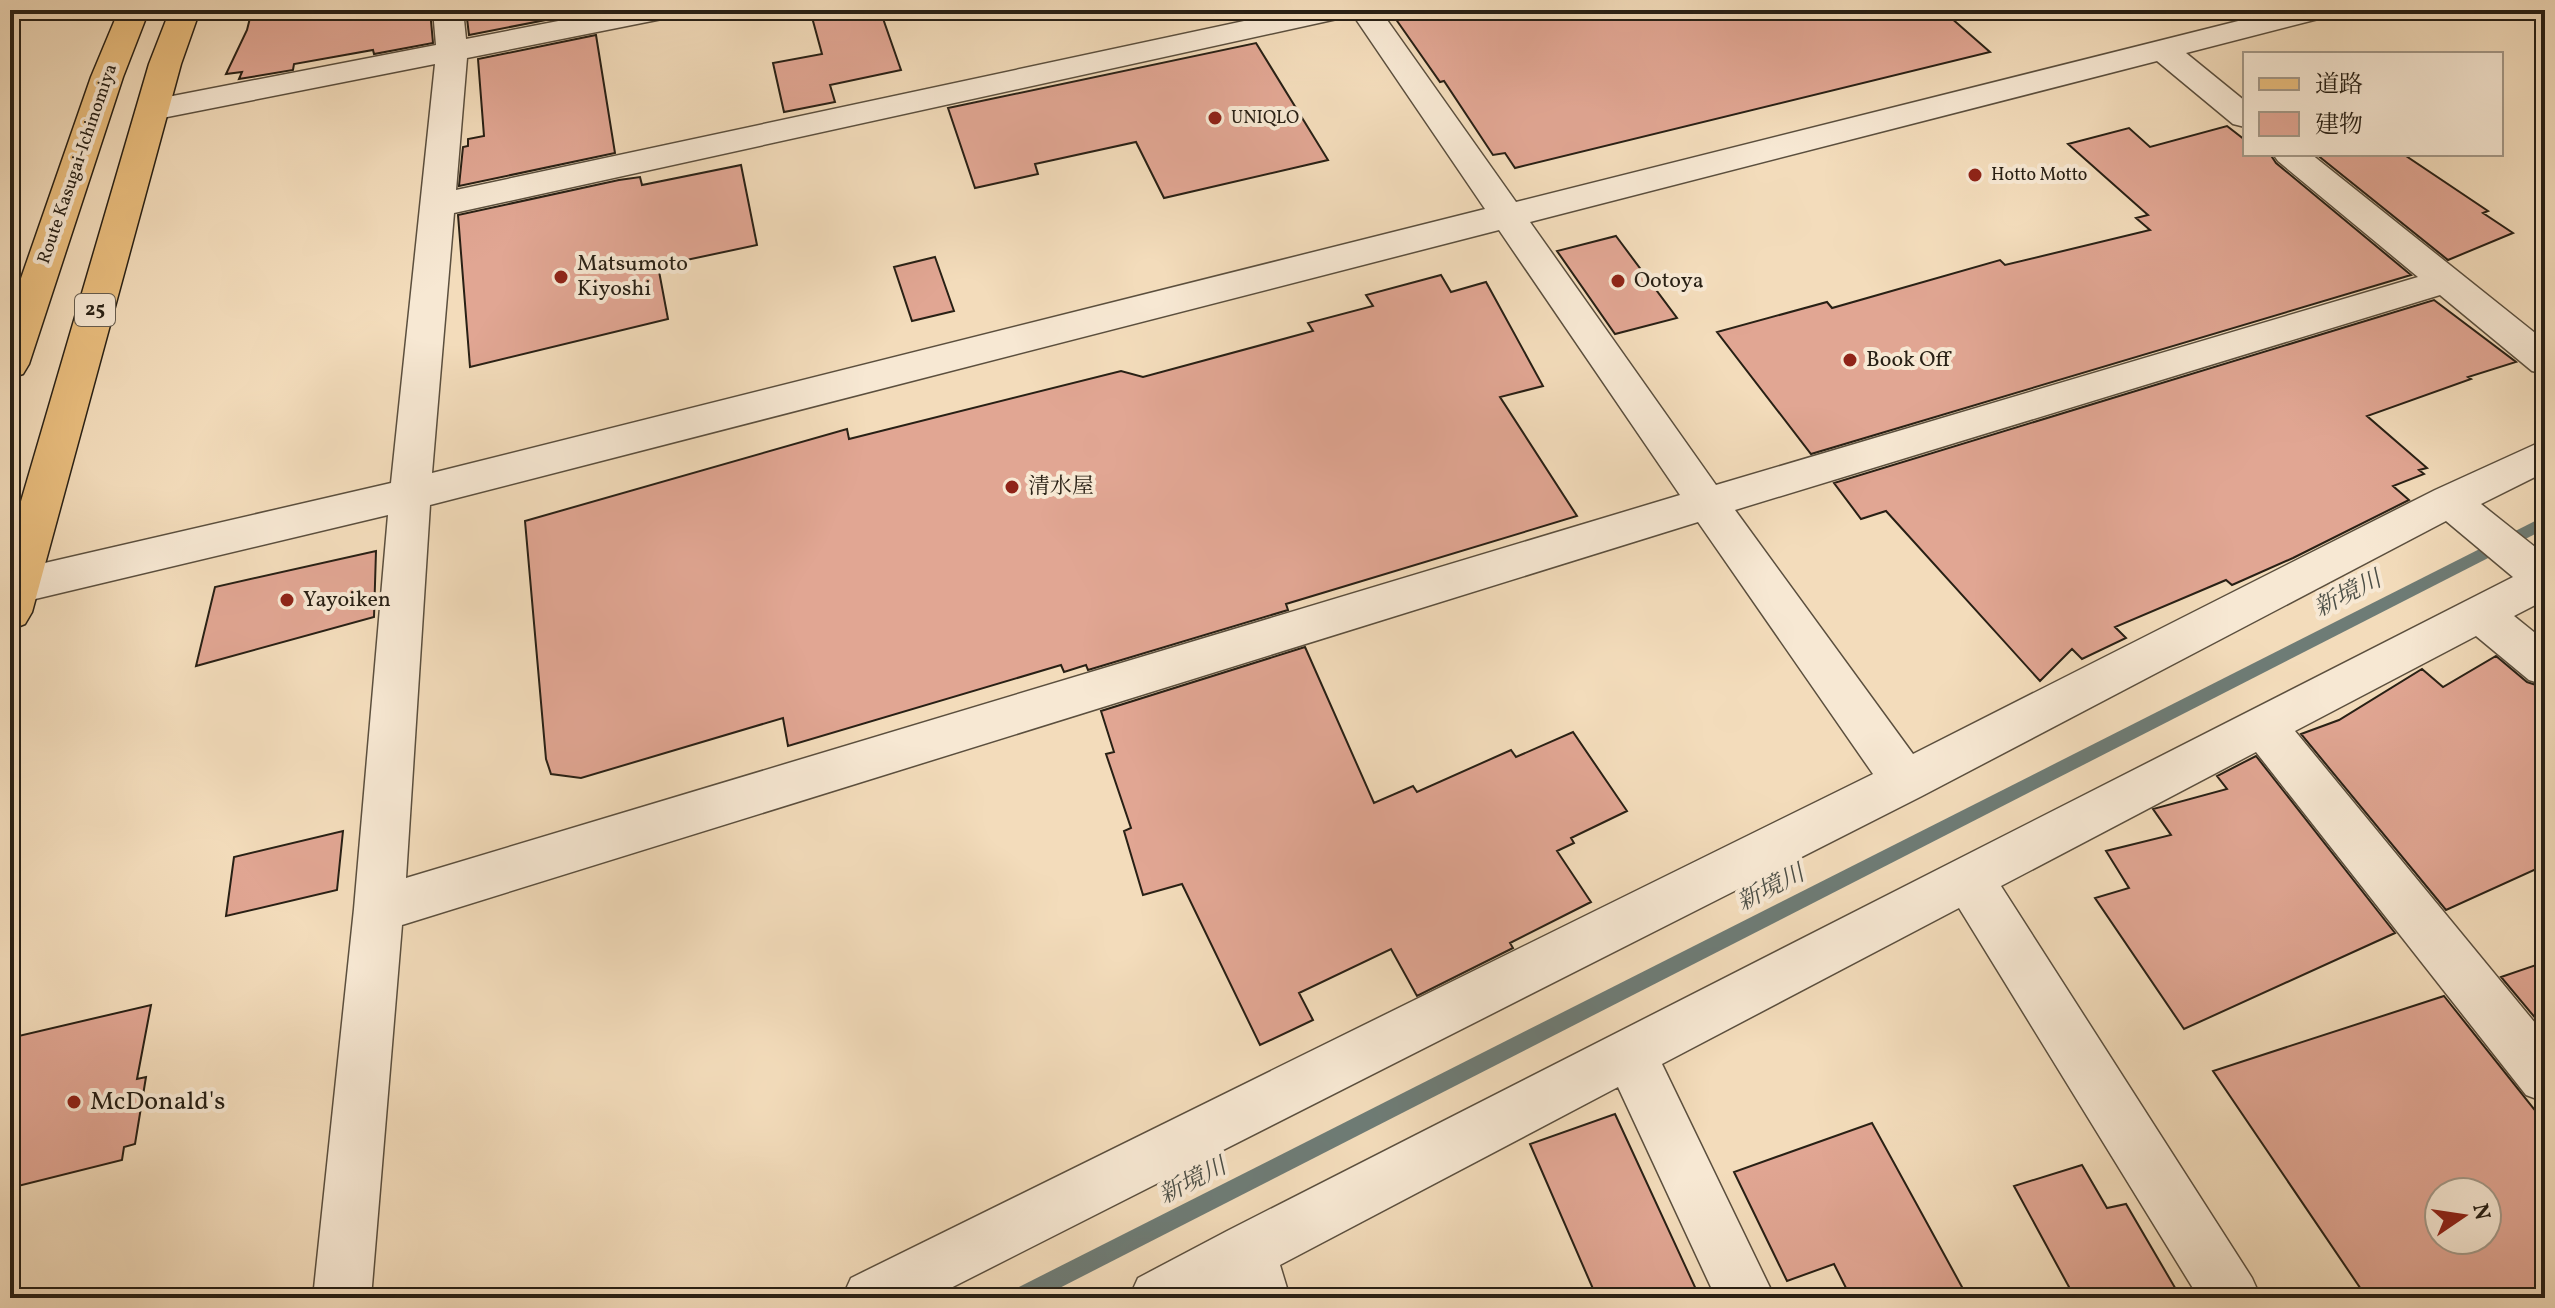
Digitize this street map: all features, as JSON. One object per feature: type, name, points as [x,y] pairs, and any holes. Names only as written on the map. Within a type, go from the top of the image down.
[{"type":"main road","name":"Route Kasugai-Ichinomiya","points":[[10,364],[20,307],[134,10]]},
{"type":"main road","name":"25","points":[[12,595],[152,110],[185,10]]},
{"type":"street","points":[[342,1298],[379,909],[410,494],[440,205],[452,52],[448,10]]},
{"type":"street","points":[[152,110],[662,10]]},
{"type":"street","points":[[440,205],[1337,10]]},
{"type":"street","points":[[1365,10],[1707,503],[1905,781]]},
{"type":"street","points":[[12,595],[2319,10]]},
{"type":"street","points":[[2162,49],[2243,115]]},
{"type":"street","points":[[2292,156],[2545,361]]},
{"type":"street","points":[[379,909],[1707,503],[2446,281]]},
{"type":"street","points":[[871,1298],[1905,781],[2449,501],[2545,455]]},
{"type":"street","points":[[1158,1298],[1254,1274],[1629,1053],[2264,727],[2479,613],[2534,571],[2449,501]]},
{"type":"street","points":[[2479,613],[2545,667]]},
{"type":"street","points":[[2264,727],[2545,1076]]},
{"type":"street","points":[[1968,878],[2232,1298]]},
{"type":"street","points":[[1629,1053],[1746,1298]]},
{"type":"building","points":[[252,10],[430,10],[433,43],[294,64],[293,70],[239,79],[242,72],[226,74],[247,30]]},
{"type":"building","points":[[466,10],[592,10],[592,11],[469,35]]},
{"type":"building","points":[[810,10],[880,10],[901,70],[830,85],[835,102],[784,112],[773,63],[822,54]]},
{"type":"building","points":[[1432,10],[1942,10],[1990,52],[1515,168],[1505,153],[1493,155],[1444,81],[1440,82],[1395,18]]},
{"type":"building","points":[[596,35],[615,153],[459,186],[463,147],[468,146],[468,139],[484,136],[478,59]]},
{"type":"building","points":[[1256,43],[1328,160],[1164,198],[1136,142],[1035,164],[1038,174],[975,188],[948,108]]},
{"type":"building","points":[[2227,126],[2243,138],[2243,156],[2271,156],[2411,275],[1811,454],[1717,332],[1827,302],[1832,308],[2000,260],[2005,265],[2150,230],[2136,218],[2148,215],[2068,144],[2129,128],[2150,147]]},
{"type":"building","points":[[2318,156],[2406,156],[2488,211],[2483,213],[2513,233],[2448,260]]},
{"type":"building","name":"Matsumoto Kiyoshi","points":[[741,165],[757,245],[658,266],[668,319],[470,367],[458,215],[619,180],[640,177],[642,185]]},
{"type":"building","points":[[1616,236],[1677,318],[1615,334],[1557,251]]},
{"type":"building","points":[[935,257],[954,311],[912,321],[894,267]]},
{"type":"building","points":[[1441,275],[1451,292],[1486,282],[1543,386],[1500,397],[1577,516],[1286,604],[1288,610],[1088,670],[1086,665],[1064,672],[1061,665],[788,746],[783,718],[581,778],[551,774],[546,759],[525,521],[847,429],[849,439],[1121,371],[1143,377],[1313,331],[1308,323],[1373,306],[1366,295]]},
{"type":"building","points":[[2434,300],[2516,362],[2367,416],[2427,468],[2419,470],[2424,474],[2393,486],[2409,500],[2232,585],[2226,580],[2115,627],[2126,638],[2082,659],[2072,649],[2040,681],[1886,511],[1861,519],[1834,483]]},
{"type":"building","points":[[376,551],[374,617],[196,666],[215,587]]},
{"type":"building","points":[[1305,647],[1374,803],[1413,786],[1417,792],[1511,750],[1516,757],[1573,732],[1627,811],[1571,838],[1574,843],[1557,851],[1591,902],[1510,943],[1513,948],[1417,996],[1391,949],[1299,993],[1313,1020],[1260,1045],[1182,884],[1143,895],[1124,831],[1131,828],[1106,754],[1114,752],[1101,711]]},
{"type":"building","points":[[2496,656],[2527,682],[2545,688],[2545,865],[2446,910],[2301,734],[2339,720],[2422,669],[2443,687]]},
{"type":"building","points":[[2256,756],[2395,933],[2184,1029],[2095,898],[2129,888],[2106,851],[2171,835],[2153,809],[2227,789],[2217,776]]},
{"type":"building","points":[[343,831],[337,890],[226,916],[234,857]]},
{"type":"building","points":[[2545,962],[2545,1018],[2537,1020],[2501,977]]},
{"type":"building","points":[[2444,996],[2545,1123],[2545,1298],[2367,1298],[2213,1071]]},
{"type":"building","points":[[151,1005],[137,1079],[146,1077],[135,1144],[124,1147],[122,1160],[10,1188],[10,1038]]},
{"type":"building","points":[[1615,1114],[1700,1298],[1597,1298],[1530,1144]]},
{"type":"building","points":[[1872,1123],[1968,1298],[1851,1298],[1834,1264],[1787,1281],[1734,1172]]},
{"type":"building","points":[[2082,1165],[2107,1208],[2126,1204],[2181,1298],[2075,1298],[2014,1186]]},
{"type":"waterway","name":"新境川","points":[[1018,1298],[2545,522]]},
{"type":"place","name":"UNIQLO","points":[[1215,118]]},
{"type":"place","name":"Hotto Motto","points":[[1975,175]]},
{"type":"place","name":"Matsumoto Kiyoshi","points":[[561,277]]},
{"type":"place","name":"Ootoya","points":[[1618,281]]},
{"type":"place","name":"Book Off","points":[[1850,360]]},
{"type":"place","name":"清水屋","points":[[1012,487]]},
{"type":"place","name":"Yayoiken","points":[[287,600]]},
{"type":"place","name":"McDonald's","points":[[74,1102]]}]
